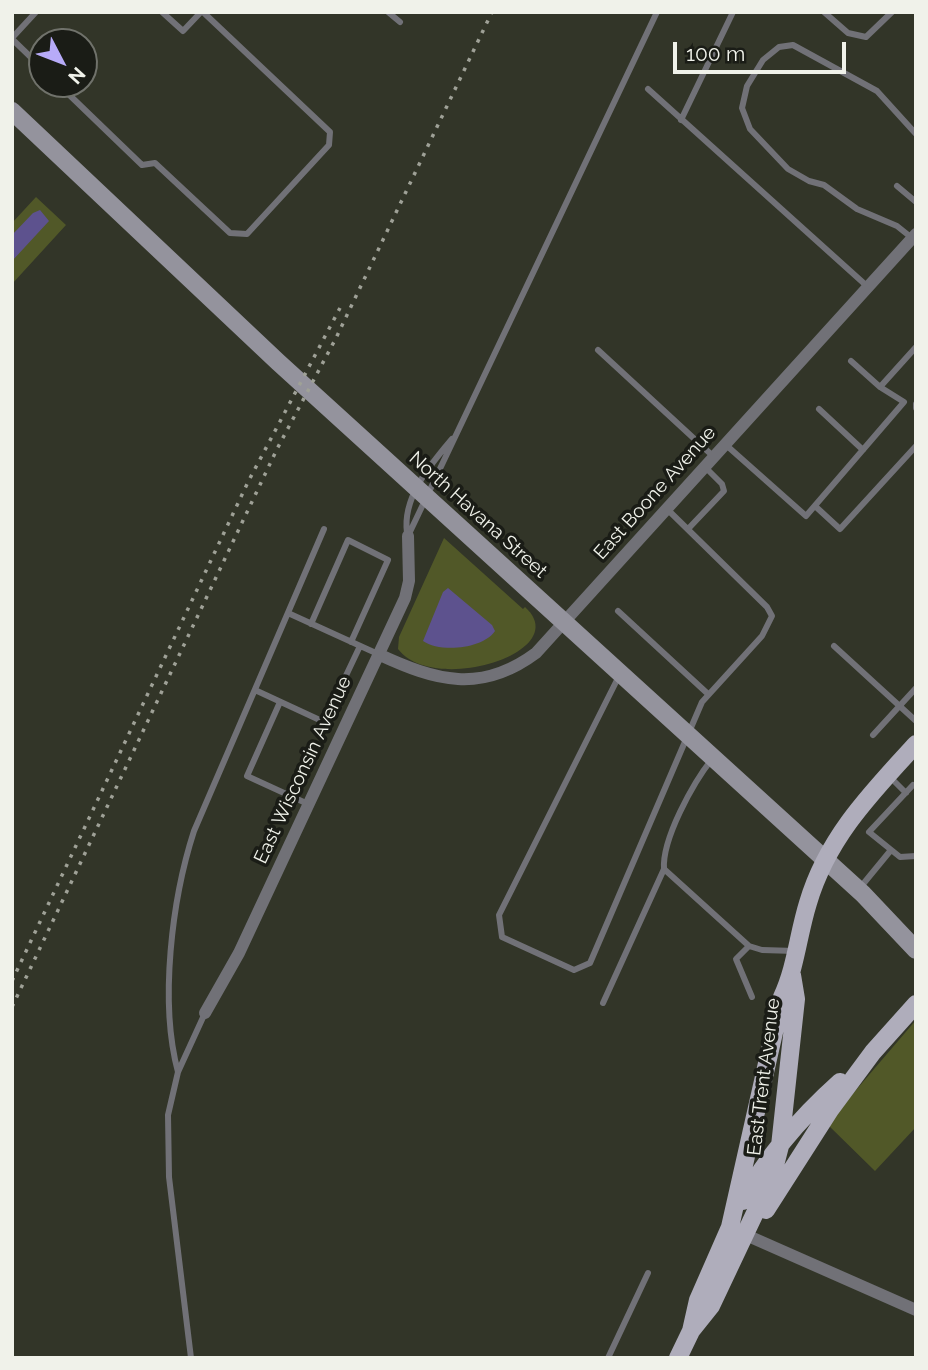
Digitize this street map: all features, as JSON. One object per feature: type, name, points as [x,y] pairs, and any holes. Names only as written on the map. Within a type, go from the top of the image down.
[{"type":"main road","name":"East Trent Avenue","points":[[743,1229],[782,997],[792,975],[807,904],[825,860],[849,819],[916,744]]},
{"type":"main road","name":"East Trent Avenue","points":[[678,1358],[691,1331],[698,1300],[772,1177],[780,1146],[796,999],[792,975]]},
{"type":"main road","points":[[743,1229],[774,1200],[802,1150],[873,1052],[916,1004]]},
{"type":"main road","points":[[780,1146],[830,1091],[873,1052]]},
{"type":"street","name":"North Havana Street","points":[[12,111],[432,503],[858,890],[916,950]]},
{"type":"street","name":"East Boone Avenue","points":[[379,654],[440,678],[483,678],[525,660],[565,622],[914,236]]},
{"type":"street","name":"East Wisconsin Avenue","points":[[205,1013],[239,953],[408,589],[408,536]]},
{"type":"street","points":[[743,1229],[916,1310]]},
{"type":"lane","points":[[28,54],[12,38],[36,12]]},
{"type":"lane","points":[[73,98],[142,165],[155,163],[230,233],[247,234],[329,145],[330,132],[202,12],[183,31],[162,12]]},
{"type":"lane","points":[[213,20],[219,12]]},
{"type":"lane","points":[[388,12],[400,22]]},
{"type":"lane","points":[[408,536],[657,12]]},
{"type":"lane","points":[[681,120],[733,12]]},
{"type":"lane","points":[[824,12],[856,37],[866,37],[892,12]]},
{"type":"lane","points":[[914,236],[857,209],[824,185],[808,181],[788,169],[750,129],[742,108],[747,86],[764,60],[779,47],[793,45],[877,91],[916,134]]},
{"type":"lane","points":[[648,89],[869,287]]},
{"type":"lane","points":[[897,186],[916,202]]},
{"type":"lane","points":[[880,387],[916,347]]},
{"type":"lane","points":[[598,350],[709,462],[722,484],[723,491],[688,529]]},
{"type":"lane","points":[[851,360],[880,387],[915,406]]},
{"type":"lane","points":[[725,445],[806,516],[904,402]]},
{"type":"lane","points":[[819,409],[863,450]]},
{"type":"lane","points":[[408,536],[406,515],[421,480],[461,425]]},
{"type":"lane","points":[[816,506],[840,529],[916,446]]},
{"type":"lane","points":[[621,673],[499,915],[502,937],[574,970],[590,963],[687,734],[708,694],[762,636],[772,616],[768,607],[667,509]]},
{"type":"lane","points":[[178,1072],[170,1035],[168,997],[185,860],[194,831],[324,529]]},
{"type":"lane","points":[[311,624],[348,540],[388,560],[351,642]]},
{"type":"lane","points":[[618,611],[708,694]]},
{"type":"lane","points":[[288,613],[379,654]]},
{"type":"lane","points":[[255,690],[324,722],[360,646]]},
{"type":"lane","points":[[834,646],[916,721]]},
{"type":"lane","points":[[873,735],[916,688]]},
{"type":"lane","points":[[281,702],[247,776],[308,804]]},
{"type":"lane","points":[[603,1003],[664,869],[663,853],[699,775],[713,758]]},
{"type":"lane","points":[[887,775],[906,793]]},
{"type":"lane","points":[[913,785],[869,832],[900,857],[916,856]]},
{"type":"lane","points":[[858,890],[891,850]]},
{"type":"lane","points":[[664,869],[749,946],[762,950],[797,951]]},
{"type":"lane","points":[[749,946],[736,960],[752,998]]},
{"type":"lane","points":[[191,1358],[169,1177],[169,1107],[178,1072],[205,1013]]},
{"type":"lane","points":[[608,1358],[648,1273]]},
{"type":"green space","points":[[36,197],[66,225],[12,284],[12,223]]},
{"type":"green space","points":[[444,538],[523,609],[525,607],[535,624],[531,639],[516,652],[494,662],[467,668],[440,669],[416,663],[398,649],[399,637]]},
{"type":"green space","points":[[916,1020],[916,1127],[875,1171],[827,1124]]},
{"type":"shaded area","points":[[40,210],[49,221],[12,261],[12,235],[33,213]]},
{"type":"shaded area","points":[[448,588],[492,625],[495,631],[489,637],[471,645],[450,648],[430,645],[423,641],[443,592]]},
{"type":"railway","points":[[12,1007],[277,449],[336,338],[492,12]]},
{"type":"railway","points":[[12,981],[248,482],[340,308]]}]
